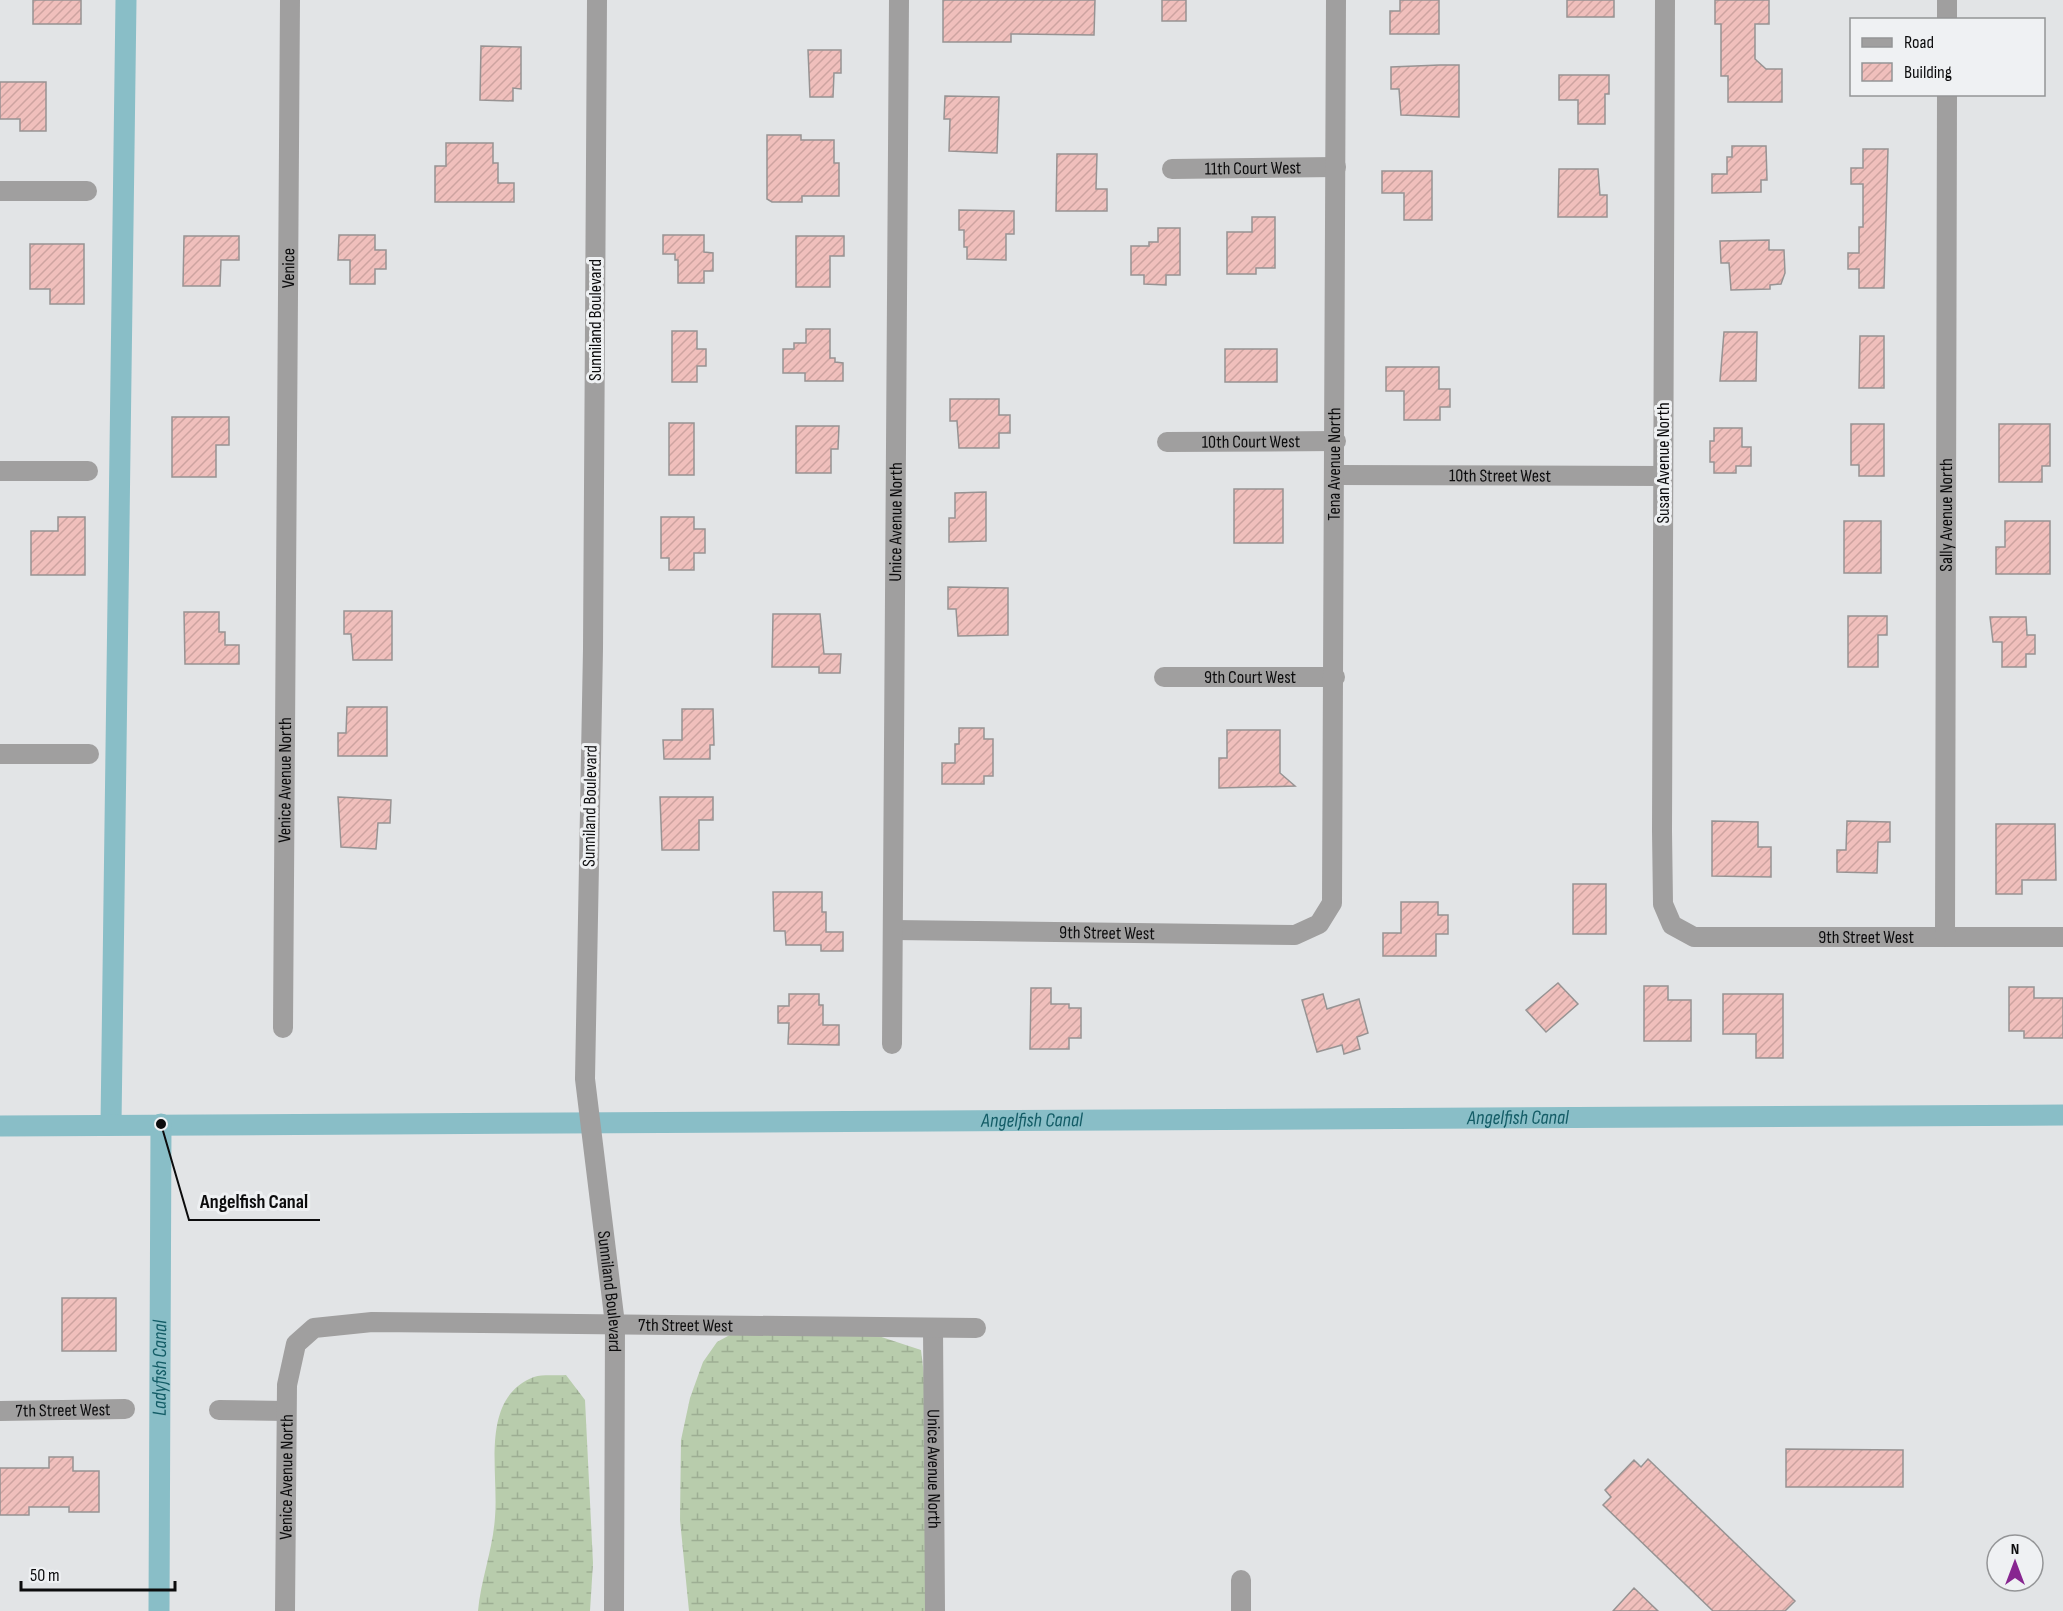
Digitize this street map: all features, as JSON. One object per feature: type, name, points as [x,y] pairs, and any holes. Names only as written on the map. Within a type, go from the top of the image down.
[{"type":"street","name":"Venice","points":[[287,535],[290,0]]},
{"type":"street","name":"Sunniland Boulevard","points":[[597,0],[593,649],[585,1079],[615,1324],[614,1611]]},
{"type":"street","name":"Unice Avenue North","points":[[892,1044],[899,0]]},
{"type":"street","name":"Tena Avenue North","points":[[1319,924],[1332,903],[1336,475],[1336,0]]},
{"type":"street","name":"Susan Avenue North","points":[[1665,0],[1662,831],[1663,904],[1672,925]]},
{"type":"street","points":[[1947,0],[1947,18]]},
{"type":"street","name":"Sally Avenue North","points":[[1945,937],[1947,96]]},
{"type":"street","name":"11th Court West","points":[[1172,169],[1336,167]]},
{"type":"street","points":[[0,191],[87,191]]},
{"type":"street","name":"10th Court West","points":[[1167,442],[1336,441]]},
{"type":"street","points":[[0,471],[88,471]]},
{"type":"street","name":"10th Street West","points":[[1336,475],[1662,476]]},
{"type":"street","name":"Venice Avenue North","points":[[283,1028],[287,535]]},
{"type":"street","name":"9th Court West","points":[[1164,677],[1335,676]]},
{"type":"street","points":[[0,754],[89,754]]},
{"type":"street","name":"9th Street West","points":[[894,930],[1295,935],[1319,924]]},
{"type":"street","name":"9th Street West","points":[[1672,925],[1694,937],[2063,938]]},
{"type":"street","name":"7th Street West","points":[[296,1344],[314,1328],[372,1322],[976,1328]]},
{"type":"street","name":"Unice Avenue North","points":[[933,1328],[935,1611]]},
{"type":"street","name":"Venice Avenue North","points":[[285,1611],[287,1385],[296,1344]]},
{"type":"street","name":"7th Street West","points":[[0,1411],[125,1409]]},
{"type":"street","points":[[219,1410],[286,1411]]},
{"type":"street","points":[[1241,1580],[1241,1611]]},
{"type":"green space","points":[[854,1328],[921,1350],[926,1392],[925,1611],[689,1611],[680,1520],[681,1440],[690,1398],[703,1362],[717,1342],[737,1331]]},
{"type":"green space","points":[[566,1375],[585,1400],[593,1563],[590,1611],[478,1611],[494,1529],[495,1438],[505,1401],[517,1387],[534,1377]]},
{"type":"building","points":[[33,0],[81,0],[81,24],[33,24]]},
{"type":"building","points":[[943,0],[1095,0],[1094,35],[1011,34],[1011,42],[943,42]]},
{"type":"building","points":[[1162,0],[1186,0],[1186,21],[1162,21]]},
{"type":"building","points":[[1400,0],[1439,0],[1439,34],[1390,34],[1390,11],[1400,11]]},
{"type":"building","points":[[1567,0],[1614,0],[1614,17],[1567,17]]},
{"type":"building","points":[[1715,0],[1769,0],[1769,24],[1755,24],[1755,59],[1766,69],[1782,69],[1782,102],[1728,102],[1728,76],[1721,76],[1721,24],[1715,24]]},
{"type":"building","points":[[481,46],[521,47],[521,89],[513,88],[513,101],[480,100]]},
{"type":"building","points":[[808,50],[841,50],[841,73],[834,73],[833,97],[810,97]]},
{"type":"building","points":[[1459,65],[1459,117],[1401,115],[1399,89],[1391,89],[1391,67]]},
{"type":"building","points":[[1559,75],[1609,75],[1609,94],[1605,94],[1605,124],[1578,124],[1578,100],[1559,100]]},
{"type":"building","points":[[0,82],[46,82],[46,131],[20,131],[20,119],[0,119]]},
{"type":"building","points":[[945,96],[999,97],[997,153],[949,151],[950,119],[944,119]]},
{"type":"building","points":[[767,135],[801,135],[801,140],[834,140],[834,163],[839,163],[839,196],[802,196],[802,202],[772,202],[767,199]]},
{"type":"building","points":[[446,143],[493,143],[493,163],[498,163],[498,183],[514,183],[514,202],[435,202],[435,166],[446,166]]},
{"type":"building","points":[[1732,146],[1766,146],[1767,180],[1761,180],[1761,192],[1712,193],[1712,174],[1727,174],[1727,157],[1732,157]]},
{"type":"building","points":[[1863,149],[1888,149],[1884,288],[1859,288],[1859,269],[1848,269],[1848,253],[1859,253],[1859,227],[1863,227],[1863,184],[1851,184],[1851,168],[1863,168]]},
{"type":"building","points":[[1057,154],[1097,154],[1096,189],[1107,189],[1107,211],[1056,211]]},
{"type":"building","points":[[1559,169],[1598,169],[1600,195],[1607,195],[1607,217],[1558,217]]},
{"type":"building","points":[[1382,171],[1432,171],[1432,220],[1404,220],[1404,193],[1382,193]]},
{"type":"building","points":[[959,210],[1014,211],[1014,234],[1006,234],[1006,260],[967,259],[964,230],[959,230]]},
{"type":"building","points":[[1252,217],[1275,217],[1275,268],[1256,268],[1256,274],[1227,274],[1227,232],[1252,232]]},
{"type":"building","points":[[1158,228],[1180,228],[1180,275],[1166,275],[1166,285],[1144,284],[1144,275],[1131,275],[1131,246],[1149,246],[1149,242],[1158,242]]},
{"type":"building","points":[[339,235],[375,235],[375,250],[386,250],[386,269],[375,269],[375,284],[350,284],[350,260],[338,260]]},
{"type":"building","points":[[663,235],[704,235],[704,252],[713,253],[713,271],[704,271],[704,283],[678,283],[678,260],[675,260],[675,254],[663,254]]},
{"type":"building","points":[[184,236],[239,236],[239,260],[221,260],[220,286],[183,286]]},
{"type":"building","points":[[796,236],[844,236],[844,256],[830,256],[830,287],[796,287]]},
{"type":"building","points":[[1769,240],[1769,250],[1784,250],[1785,273],[1781,284],[1770,285],[1770,289],[1731,290],[1729,263],[1721,263],[1720,241]]},
{"type":"building","points":[[30,244],[84,244],[84,304],[50,304],[50,289],[30,289]]},
{"type":"building","points":[[806,329],[830,329],[830,358],[835,358],[835,362],[843,363],[843,381],[805,381],[805,373],[783,373],[783,349],[794,349],[794,343],[806,343]]},
{"type":"building","points":[[672,331],[697,331],[697,349],[706,349],[706,366],[697,366],[697,382],[672,382]]},
{"type":"building","points":[[1724,332],[1757,332],[1756,381],[1720,381]]},
{"type":"building","points":[[1860,336],[1884,336],[1884,388],[1859,388]]},
{"type":"building","points":[[1225,349],[1277,349],[1277,382],[1225,382]]},
{"type":"building","points":[[1386,367],[1439,367],[1439,389],[1450,389],[1450,407],[1440,407],[1440,420],[1404,420],[1404,391],[1386,391]]},
{"type":"building","points":[[950,399],[999,399],[999,415],[1010,415],[1010,433],[999,433],[999,448],[959,448],[957,421],[950,421]]},
{"type":"building","points":[[172,417],[229,417],[229,445],[216,445],[216,477],[172,477]]},
{"type":"building","points":[[669,423],[694,423],[694,475],[669,475]]},
{"type":"building","points":[[1851,424],[1884,424],[1884,476],[1859,476],[1859,465],[1851,465]]},
{"type":"building","points":[[1999,424],[2050,424],[2050,466],[2042,466],[2042,482],[1999,482]]},
{"type":"building","points":[[796,426],[839,426],[838,449],[831,449],[831,473],[796,473]]},
{"type":"building","points":[[1714,428],[1742,428],[1742,447],[1751,447],[1751,466],[1736,466],[1736,473],[1714,473],[1714,462],[1710,462],[1710,441],[1714,441]]},
{"type":"building","points":[[1234,489],[1283,489],[1283,543],[1234,543]]},
{"type":"building","points":[[986,492],[986,541],[949,542],[949,518],[955,518],[955,493]]},
{"type":"building","points":[[58,517],[85,517],[85,575],[31,575],[31,531],[58,531]]},
{"type":"building","points":[[661,517],[694,517],[694,529],[705,529],[705,553],[694,553],[694,570],[669,570],[669,558],[661,558]]},
{"type":"building","points":[[1844,521],[1881,521],[1881,573],[1844,573]]},
{"type":"building","points":[[2005,521],[2050,521],[2050,574],[1996,574],[1996,547],[2005,547]]},
{"type":"building","points":[[948,587],[1008,588],[1008,635],[958,636],[956,609],[948,609]]},
{"type":"building","points":[[344,611],[392,611],[392,660],[353,660],[351,634],[344,634]]},
{"type":"building","points":[[184,612],[219,612],[219,632],[225,632],[225,645],[239,645],[239,664],[185,664]]},
{"type":"building","points":[[773,614],[820,614],[824,654],[841,654],[840,673],[819,673],[819,667],[772,667]]},
{"type":"building","points":[[1848,616],[1887,616],[1887,635],[1878,635],[1878,667],[1848,667]]},
{"type":"building","points":[[1990,617],[2026,617],[2027,635],[2035,635],[2035,654],[2026,654],[2026,667],[2002,667],[2002,642],[1993,642]]},
{"type":"building","points":[[347,707],[387,707],[387,756],[338,756],[338,733],[346,733]]},
{"type":"building","points":[[682,709],[713,709],[714,745],[710,745],[710,759],[664,759],[663,740],[682,740]]},
{"type":"building","points":[[959,728],[984,728],[984,739],[993,739],[993,776],[984,776],[984,784],[942,784],[942,763],[955,763],[955,744],[959,744]]},
{"type":"building","points":[[1227,730],[1280,730],[1280,773],[1295,786],[1219,788],[1219,758],[1227,758]]},
{"type":"building","points":[[338,797],[391,800],[390,823],[378,823],[376,849],[341,847]]},
{"type":"building","points":[[660,797],[713,797],[713,820],[699,820],[699,850],[662,850]]},
{"type":"building","points":[[1712,821],[1758,822],[1758,847],[1771,847],[1771,877],[1712,876]]},
{"type":"building","points":[[1847,821],[1890,822],[1890,842],[1878,842],[1877,873],[1837,872],[1837,850],[1846,850]]},
{"type":"building","points":[[1996,824],[2055,824],[2056,880],[2022,880],[2022,894],[1996,894]]},
{"type":"building","points":[[1573,884],[1606,884],[1606,934],[1573,934]]},
{"type":"building","points":[[773,892],[822,892],[822,912],[826,912],[826,932],[843,932],[843,951],[821,951],[821,945],[786,945],[785,931],[774,931]]},
{"type":"building","points":[[1401,902],[1438,902],[1438,915],[1448,915],[1448,934],[1436,934],[1436,956],[1383,956],[1383,933],[1401,933]]},
{"type":"building","points":[[1558,983],[1578,1004],[1546,1032],[1526,1010]]},
{"type":"building","points":[[1644,986],[1668,986],[1668,1000],[1691,1000],[1691,1041],[1644,1041]]},
{"type":"building","points":[[2009,987],[2034,987],[2034,998],[2063,998],[2063,1038],[2024,1038],[2024,1031],[2009,1031]]},
{"type":"building","points":[[1031,988],[1051,988],[1051,1004],[1069,1004],[1069,1008],[1081,1008],[1081,1038],[1069,1038],[1069,1049],[1030,1049]]},
{"type":"building","points":[[789,994],[819,994],[819,1005],[823,1005],[823,1025],[839,1025],[839,1045],[788,1044],[789,1023],[778,1023],[778,1006],[789,1006]]},
{"type":"building","points":[[1323,994],[1327,1009],[1359,999],[1368,1033],[1357,1037],[1360,1049],[1344,1054],[1342,1045],[1317,1052],[1302,1000]]},
{"type":"building","points":[[1723,994],[1783,994],[1783,1058],[1756,1058],[1756,1034],[1723,1034]]},
{"type":"building","points":[[62,1298],[116,1298],[116,1351],[62,1351]]},
{"type":"building","points":[[1786,1449],[1903,1450],[1903,1487],[1786,1487]]},
{"type":"building","points":[[49,1457],[73,1457],[73,1471],[99,1471],[99,1512],[69,1512],[69,1507],[29,1507],[29,1515],[0,1515],[0,1468],[49,1468]]},
{"type":"building","points":[[1648,1459],[1795,1601],[1785,1611],[1713,1611],[1603,1505],[1611,1497],[1605,1490],[1634,1460],[1641,1467]]},
{"type":"building","points":[[1634,1588],[1658,1611],[1613,1611]]},
{"type":"waterway","points":[[111,1125],[126,0]]},
{"type":"waterway","name":"Angelfish Canal","points":[[0,1126],[2063,1115]]},
{"type":"waterway","name":"Ladyfish Canal","points":[[159,1611],[161,1124]]},
{"type":"place","name":"Angelfish Canal","points":[[161,1124]]}]
